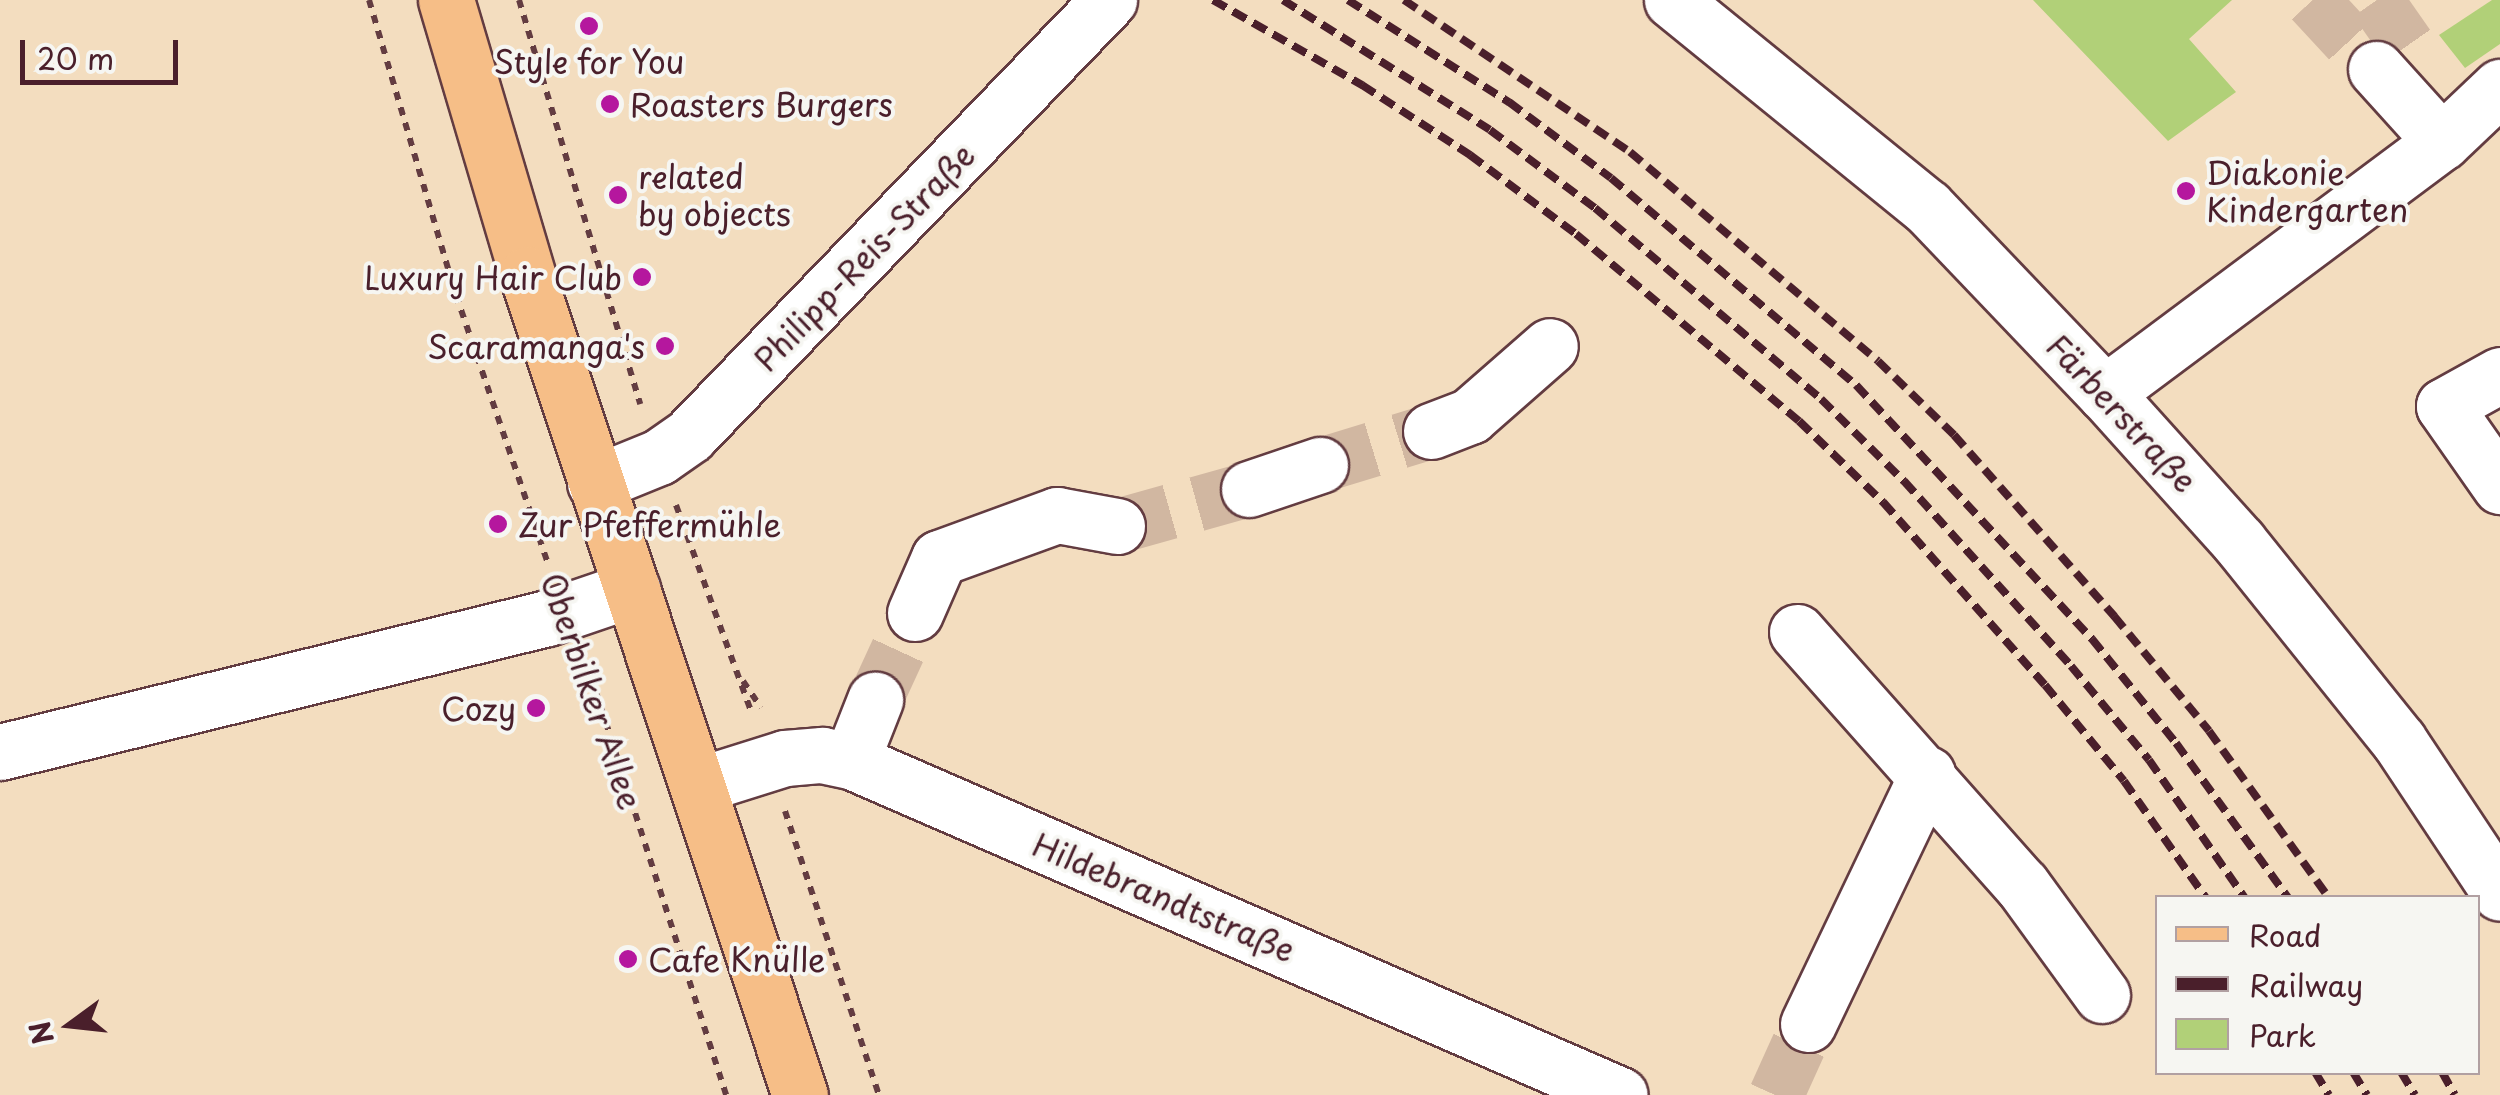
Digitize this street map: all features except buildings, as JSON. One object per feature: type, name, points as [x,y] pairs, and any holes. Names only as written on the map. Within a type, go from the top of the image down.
[{"type":"main road","points":[[446,0],[527,274],[800,1095]]},
{"type":"street","name":"Philipp-Reis-Straße","points":[[596,483],[659,457],[690,435],[1108,0]]},
{"type":"street","name":"Färberstraße","points":[[1672,0],[1927,206],[2106,393],[2239,542],[2399,740],[2500,894]]},
{"type":"street","points":[[2106,393],[2470,115],[2393,59]]},
{"type":"street","points":[[1431,431],[1470,416],[1550,346]]},
{"type":"street","points":[[2500,375],[2444,406],[2500,486]]},
{"type":"street","points":[[1249,489],[1320,466]]},
{"type":"street","points":[[915,613],[939,558],[1057,515],[1117,526]]},
{"type":"street","points":[[0,752],[570,610],[632,590]]},
{"type":"street","points":[[1797,632],[2022,885],[2102,995]]},
{"type":"street","points":[[852,762],[875,700]]},
{"type":"street","name":"Hildebrandtstraße","points":[[699,785],[773,740],[852,762],[1620,1095]]},
{"type":"street","points":[[1808,1024],[1927,774]]},
{"type":"path","name":"Oberbilker Allee","points":[[369,0],[456,295],[532,525],[570,610],[726,1095]]},
{"type":"path","points":[[519,0],[642,409]]},
{"type":"path","points":[[670,489],[737,672],[773,740]]},
{"type":"path","points":[[710,633],[722,628]]},
{"type":"path","points":[[737,672],[761,709],[773,740],[878,1095]]},
{"type":"green space","points":[[2033,0],[2232,0],[2189,39],[2236,92],[2168,141]]},
{"type":"green space","points":[[2492,0],[2500,0],[2500,44],[2465,68],[2439,35]]},
{"type":"tunnel","points":[[2312,0],[2376,69]]},
{"type":"tunnel","points":[[2376,0],[2411,50]]},
{"type":"tunnel","points":[[1320,465],[1431,431]]},
{"type":"tunnel","points":[[1117,526],[1249,489]]},
{"type":"tunnel","points":[[875,700],[915,613]]},
{"type":"tunnel","points":[[1776,1095],[1808,1024]]},
{"type":"railway","points":[[1213,0],[1362,85],[1470,155],[1576,234],[1799,421],[1883,502],[2045,685],[2124,781],[2204,895]]},
{"type":"railway","points":[[1283,0],[1490,130],[1595,208],[1821,399],[1904,481],[2071,666],[2149,760],[2243,895]]},
{"type":"railway","points":[[1348,0],[1509,102],[1611,178],[1856,385],[2092,639],[2176,743],[2286,895]]},
{"type":"railway","points":[[1404,0],[1630,152],[1878,361],[1954,435],[2114,616],[2209,731],[2327,895]]},
{"type":"railway","points":[[2317,1075],[2329,1095]]},
{"type":"railway","points":[[2355,1075],[2367,1095]]},
{"type":"railway","points":[[2403,1075],[2415,1095]]},
{"type":"railway","points":[[2444,1075],[2455,1095]]},
{"type":"place","name":"Style for You","points":[[589,26]]},
{"type":"place","name":"Roasters Burgers","points":[[610,104]]},
{"type":"place","name":"Diakonie Kindergarten","points":[[2186,191]]},
{"type":"place","name":"related by objects","points":[[618,195]]},
{"type":"place","name":"Luxury Hair Club","points":[[642,277]]},
{"type":"place","name":"Scaramanga's","points":[[665,346]]},
{"type":"place","name":"Zur Pfeffermühle","points":[[498,524]]},
{"type":"place","name":"Cozy","points":[[536,708]]},
{"type":"place","name":"Cafe Knülle","points":[[628,959]]}]
